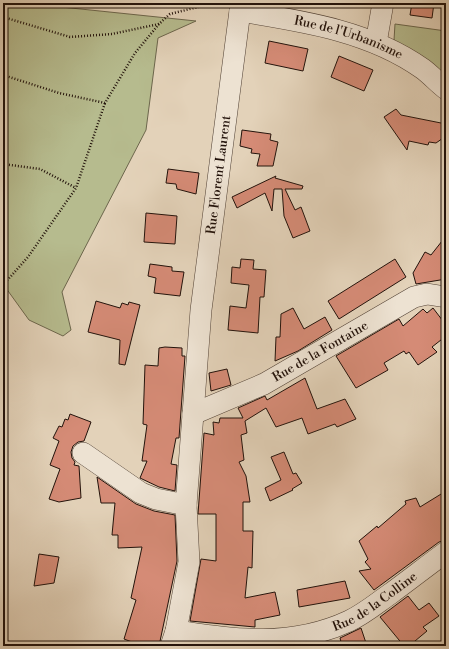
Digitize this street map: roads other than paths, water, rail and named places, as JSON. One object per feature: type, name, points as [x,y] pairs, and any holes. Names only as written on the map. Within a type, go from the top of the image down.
[{"type":"street","points":[[376,43],[382,3]]},
{"type":"street","name":"Rue de l'Urbanisme","points":[[235,6],[315,24],[376,43],[423,69],[446,89]]},
{"type":"street","name":"Rue Florent Laurent","points":[[193,414],[201,310],[235,6]]},
{"type":"street","name":"Rue de la Fontaine","points":[[193,414],[264,384],[414,297],[426,294],[446,297]]},
{"type":"street","points":[[173,639],[189,562],[186,504],[193,414]]},
{"type":"street","points":[[83,453],[142,493],[156,499],[186,504]]},
{"type":"street","name":"Rue de la Colline","points":[[173,639],[279,640],[314,633],[350,621],[373,607],[446,552]]}]
